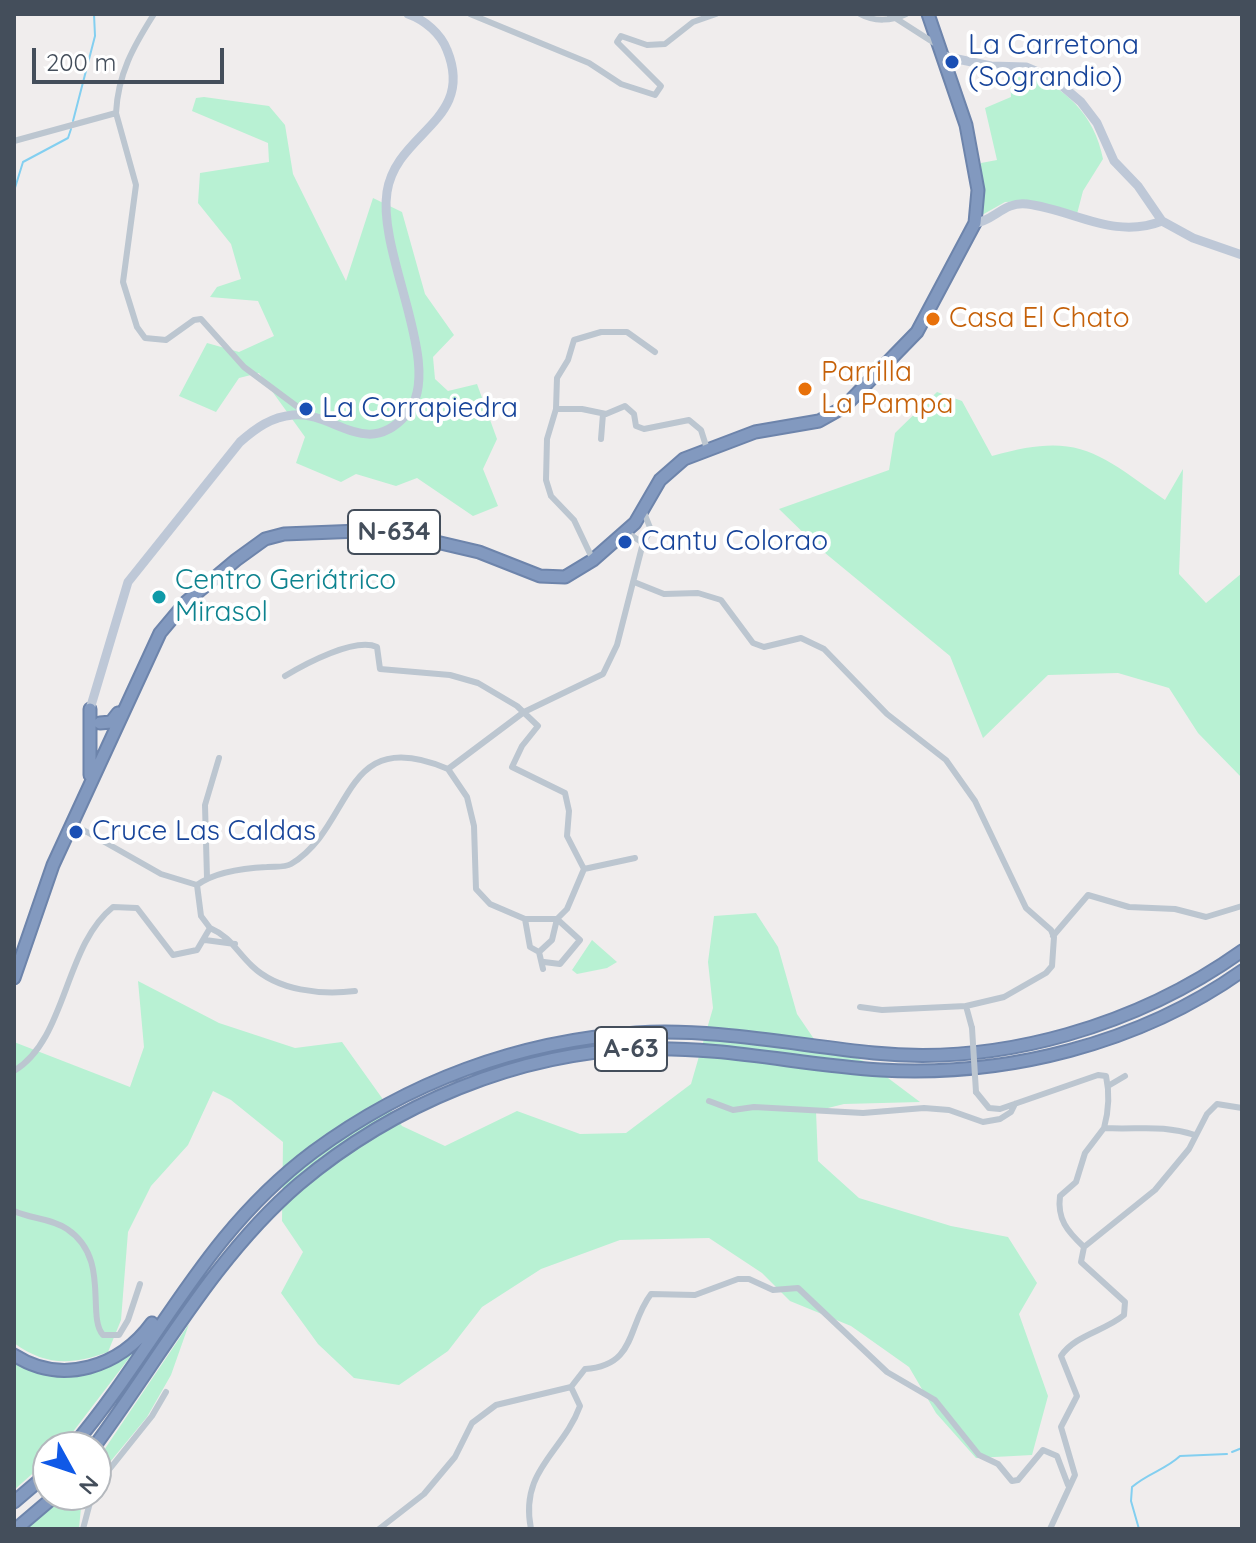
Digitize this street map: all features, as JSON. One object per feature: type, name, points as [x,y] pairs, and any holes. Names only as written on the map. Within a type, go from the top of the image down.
[{"type":"highway","name":"N-634","points":[[14,978],[42,894],[71,823],[160,633],[186,602],[265,539],[336,529],[385,530],[479,552],[540,576],[555,578],[577,572],[625,532],[667,472],[684,459],[765,429],[819,421],[844,407],[917,332],[975,223],[975,167],[962,110],[928,14]]},
{"type":"highway","points":[[100,723],[116,718],[142,671]]},
{"type":"highway","points":[[90,709],[110,742]]},
{"type":"highway","points":[[82,800],[92,757],[90,709]]},
{"type":"highway","points":[[89,733],[110,742]]},
{"type":"highway","name":"A-63","points":[[83,1431],[211,1251],[286,1173],[358,1121],[403,1095],[466,1068],[525,1049],[597,1037],[664,1033],[753,1038],[879,1054],[949,1054],[1006,1048],[1120,1017],[1173,994],[1242,951]]},
{"type":"highway","name":"A-63","points":[[108,1431],[200,1293],[247,1235],[281,1201],[368,1134],[472,1083],[585,1054],[639,1049],[689,1049],[882,1070],[950,1071],[1011,1063],[1071,1051],[1128,1031],[1182,1007],[1242,971]]},
{"type":"highway","points":[[14,1355],[56,1371],[89,1368],[118,1356],[144,1334],[191,1270],[211,1251]]},
{"type":"highway","points":[[14,1502],[32,1487]]},
{"type":"highway","points":[[14,1522],[32,1508]]},
{"type":"highway","points":[[16,1529],[37,1511]]},
{"type":"street","points":[[154,14],[119,78],[116,113],[136,185],[123,282],[142,336],[166,340],[194,320],[201,319],[244,367],[310,416],[343,431],[363,435],[382,431],[407,414],[421,386],[420,359],[386,229],[387,188],[396,164],[443,113],[454,80],[446,46],[431,27],[413,14]]},
{"type":"street","points":[[470,14],[589,63],[621,84],[655,95],[661,86],[625,53],[617,42],[621,36],[647,45],[665,44],[693,22],[716,14]]},
{"type":"street","points":[[860,14],[877,20],[906,14]]},
{"type":"street","points":[[892,16],[941,51],[991,66],[1026,67],[1064,86],[1097,123],[1114,161],[1138,186],[1162,221],[1193,238],[1242,255]]},
{"type":"street","points":[[14,141],[116,113]]},
{"type":"street","points":[[975,223],[983,222],[1010,205],[1026,204],[1112,227],[1145,228],[1162,221]]},
{"type":"street","points":[[593,560],[579,528],[554,502],[546,485],[546,446],[556,409],[557,378],[568,360],[571,343],[577,337],[627,332],[655,352]]},
{"type":"street","points":[[556,409],[582,409],[603,414],[621,406],[628,407],[638,428],[689,420],[701,430],[707,449]]},
{"type":"street","points":[[601,439],[603,414]]},
{"type":"street","points":[[90,709],[128,582],[240,442],[271,420],[294,415],[310,416]]},
{"type":"street","points":[[448,769],[524,712],[603,674],[617,645],[643,543],[651,530],[643,510]]},
{"type":"street","points":[[625,532],[643,543]]},
{"type":"street","points":[[634,582],[664,594],[711,595],[731,611],[753,643],[764,647],[801,638],[824,649],[887,714],[946,760],[975,801],[1026,908],[1053,936]]},
{"type":"street","points":[[285,676],[343,649],[369,644],[377,647],[380,669],[457,677],[484,686],[524,712],[525,717],[538,726],[522,746],[512,767],[565,793],[569,811],[567,836],[584,869]]},
{"type":"street","points":[[197,885],[207,878],[264,867],[288,866],[310,850],[328,827],[334,811],[358,777],[380,762],[397,757],[448,769],[467,797],[474,826],[476,889],[490,904],[525,919],[557,919],[580,940],[560,964],[544,965],[539,952],[530,947],[525,919]]},
{"type":"street","points":[[207,878],[205,805],[219,758]]},
{"type":"street","points":[[71,823],[161,874],[197,885]]},
{"type":"street","points":[[584,869],[610,866],[635,858]]},
{"type":"street","points":[[539,952],[552,940],[557,919],[567,909],[584,869]]},
{"type":"street","points":[[197,885],[201,916],[210,928],[235,944],[254,968],[277,982],[315,993],[355,991]]},
{"type":"street","points":[[860,1007],[882,1010],[966,1006],[1004,997],[1046,973],[1052,966],[1053,936],[1088,895],[1129,907],[1175,909],[1206,917],[1242,906]]},
{"type":"street","points":[[14,1071],[26,1064],[55,1017],[80,953],[113,907],[137,908],[173,955],[197,950],[210,928]]},
{"type":"street","points":[[205,940],[235,944]]},
{"type":"street","points":[[966,1006],[972,1028],[976,1092],[989,1108],[1015,1104],[1098,1075],[1106,1076],[1109,1109],[1104,1128],[1085,1153],[1076,1182],[1060,1196],[1058,1211],[1068,1232],[1084,1247]]},
{"type":"street","points":[[1108,1086],[1125,1076]]},
{"type":"street","points":[[709,1101],[733,1110],[754,1107],[863,1113],[924,1108],[949,1110],[983,1122],[1000,1119],[1011,1112],[1015,1104]]},
{"type":"street","points":[[1050,1529],[1075,1475],[1061,1427],[1077,1396],[1061,1356],[1068,1345],[1111,1326],[1124,1315],[1125,1302],[1081,1262],[1084,1247],[1138,1207],[1189,1149],[1217,1104],[1242,1108]]},
{"type":"street","points":[[1104,1128],[1142,1130],[1157,1126],[1195,1135]]},
{"type":"street","points":[[14,1211],[67,1229],[84,1246],[97,1279],[98,1323],[103,1335],[119,1335],[124,1329],[140,1284]]},
{"type":"street","points":[[379,1529],[424,1494],[455,1457],[472,1423],[496,1405],[571,1387],[585,1369],[605,1365],[626,1351],[638,1310],[651,1294],[695,1295],[738,1279],[749,1279],[773,1290],[798,1288],[887,1372],[935,1400],[979,1455],[998,1464],[1012,1481],[1018,1480],[1043,1450],[1057,1456],[1068,1485]]},
{"type":"street","points":[[531,1529],[530,1497],[539,1467],[568,1433],[580,1406],[571,1387]]},
{"type":"street","points":[[112,1466],[152,1416],[166,1392]]},
{"type":"green space","points":[[1022,71],[1064,93],[1085,116],[1099,143],[1103,159],[1083,191],[1077,214],[1025,201],[1005,202],[982,215],[981,163],[997,160],[985,108],[1011,97],[1010,77],[1020,77]]},
{"type":"green space","points":[[196,98],[269,106],[285,125],[293,174],[346,281],[373,198],[402,212],[425,294],[454,335],[433,357],[435,379],[448,391],[477,384],[497,439],[483,469],[498,506],[473,516],[417,478],[396,486],[356,474],[341,482],[296,463],[305,437],[259,373],[239,378],[216,412],[179,396],[207,343],[239,352],[274,336],[258,301],[210,297],[217,287],[241,279],[231,244],[198,203],[200,173],[269,162],[268,143],[192,111]]},
{"type":"green space","points":[[937,392],[962,401],[992,456],[1021,449],[1067,446],[1103,458],[1165,500],[1183,469],[1179,574],[1206,603],[1242,573],[1242,778],[1198,733],[1169,688],[1118,673],[1048,675],[983,738],[950,656],[819,548],[779,509],[889,470],[895,433]]},
{"type":"green space","points":[[756,913],[778,947],[797,1014],[814,1039],[868,1063],[920,1102],[844,1104],[816,1111],[818,1161],[859,1198],[951,1226],[1008,1237],[1037,1283],[1019,1314],[1048,1396],[1032,1455],[976,1458],[936,1413],[909,1367],[851,1326],[790,1301],[762,1273],[709,1238],[620,1240],[541,1269],[482,1307],[448,1351],[399,1385],[354,1378],[318,1344],[281,1293],[303,1252],[282,1221],[283,1142],[231,1100],[213,1091],[188,1145],[151,1186],[128,1232],[121,1320],[108,1352],[60,1361],[37,1356],[14,1343],[14,1042],[130,1087],[144,1047],[138,981],[219,1023],[295,1048],[342,1042],[402,1126],[445,1146],[517,1111],[580,1134],[626,1133],[691,1084],[713,1008],[708,962],[714,916]]},
{"type":"green space","points":[[592,940],[617,962],[607,968],[577,974],[572,970]]},
{"type":"green space","points":[[189,1324],[171,1375],[147,1417],[112,1460],[112,1438]]},
{"type":"green space","points":[[136,1349],[74,1431],[32,1431],[32,1474],[14,1490],[14,1359],[55,1374]]},
{"type":"green space","points":[[45,1511],[81,1511],[79,1528],[23,1529]]},
{"type":"waterway","points":[[73,121],[95,36],[94,14]]},
{"type":"waterway","points":[[14,191],[23,162],[68,138],[71,129]]},
{"type":"waterway","points":[[1232,1452],[1242,1448]]},
{"type":"waterway","points":[[1139,1529],[1131,1501],[1132,1487],[1180,1456],[1227,1454]]},
{"type":"place","name":"La Carretona (Sograndio)","points":[[952,62]]},
{"type":"place","name":"Casa El Chato","points":[[933,319]]},
{"type":"place","name":"Parrilla La Pampa","points":[[805,389]]},
{"type":"place","name":"La Corrapiedra","points":[[306,409]]},
{"type":"place","name":"Cantu Colorao","points":[[625,542]]},
{"type":"place","name":"Centro Geriátrico Mirasol","points":[[159,597]]},
{"type":"place","name":"Cruce Las Caldas","points":[[76,832]]}]
